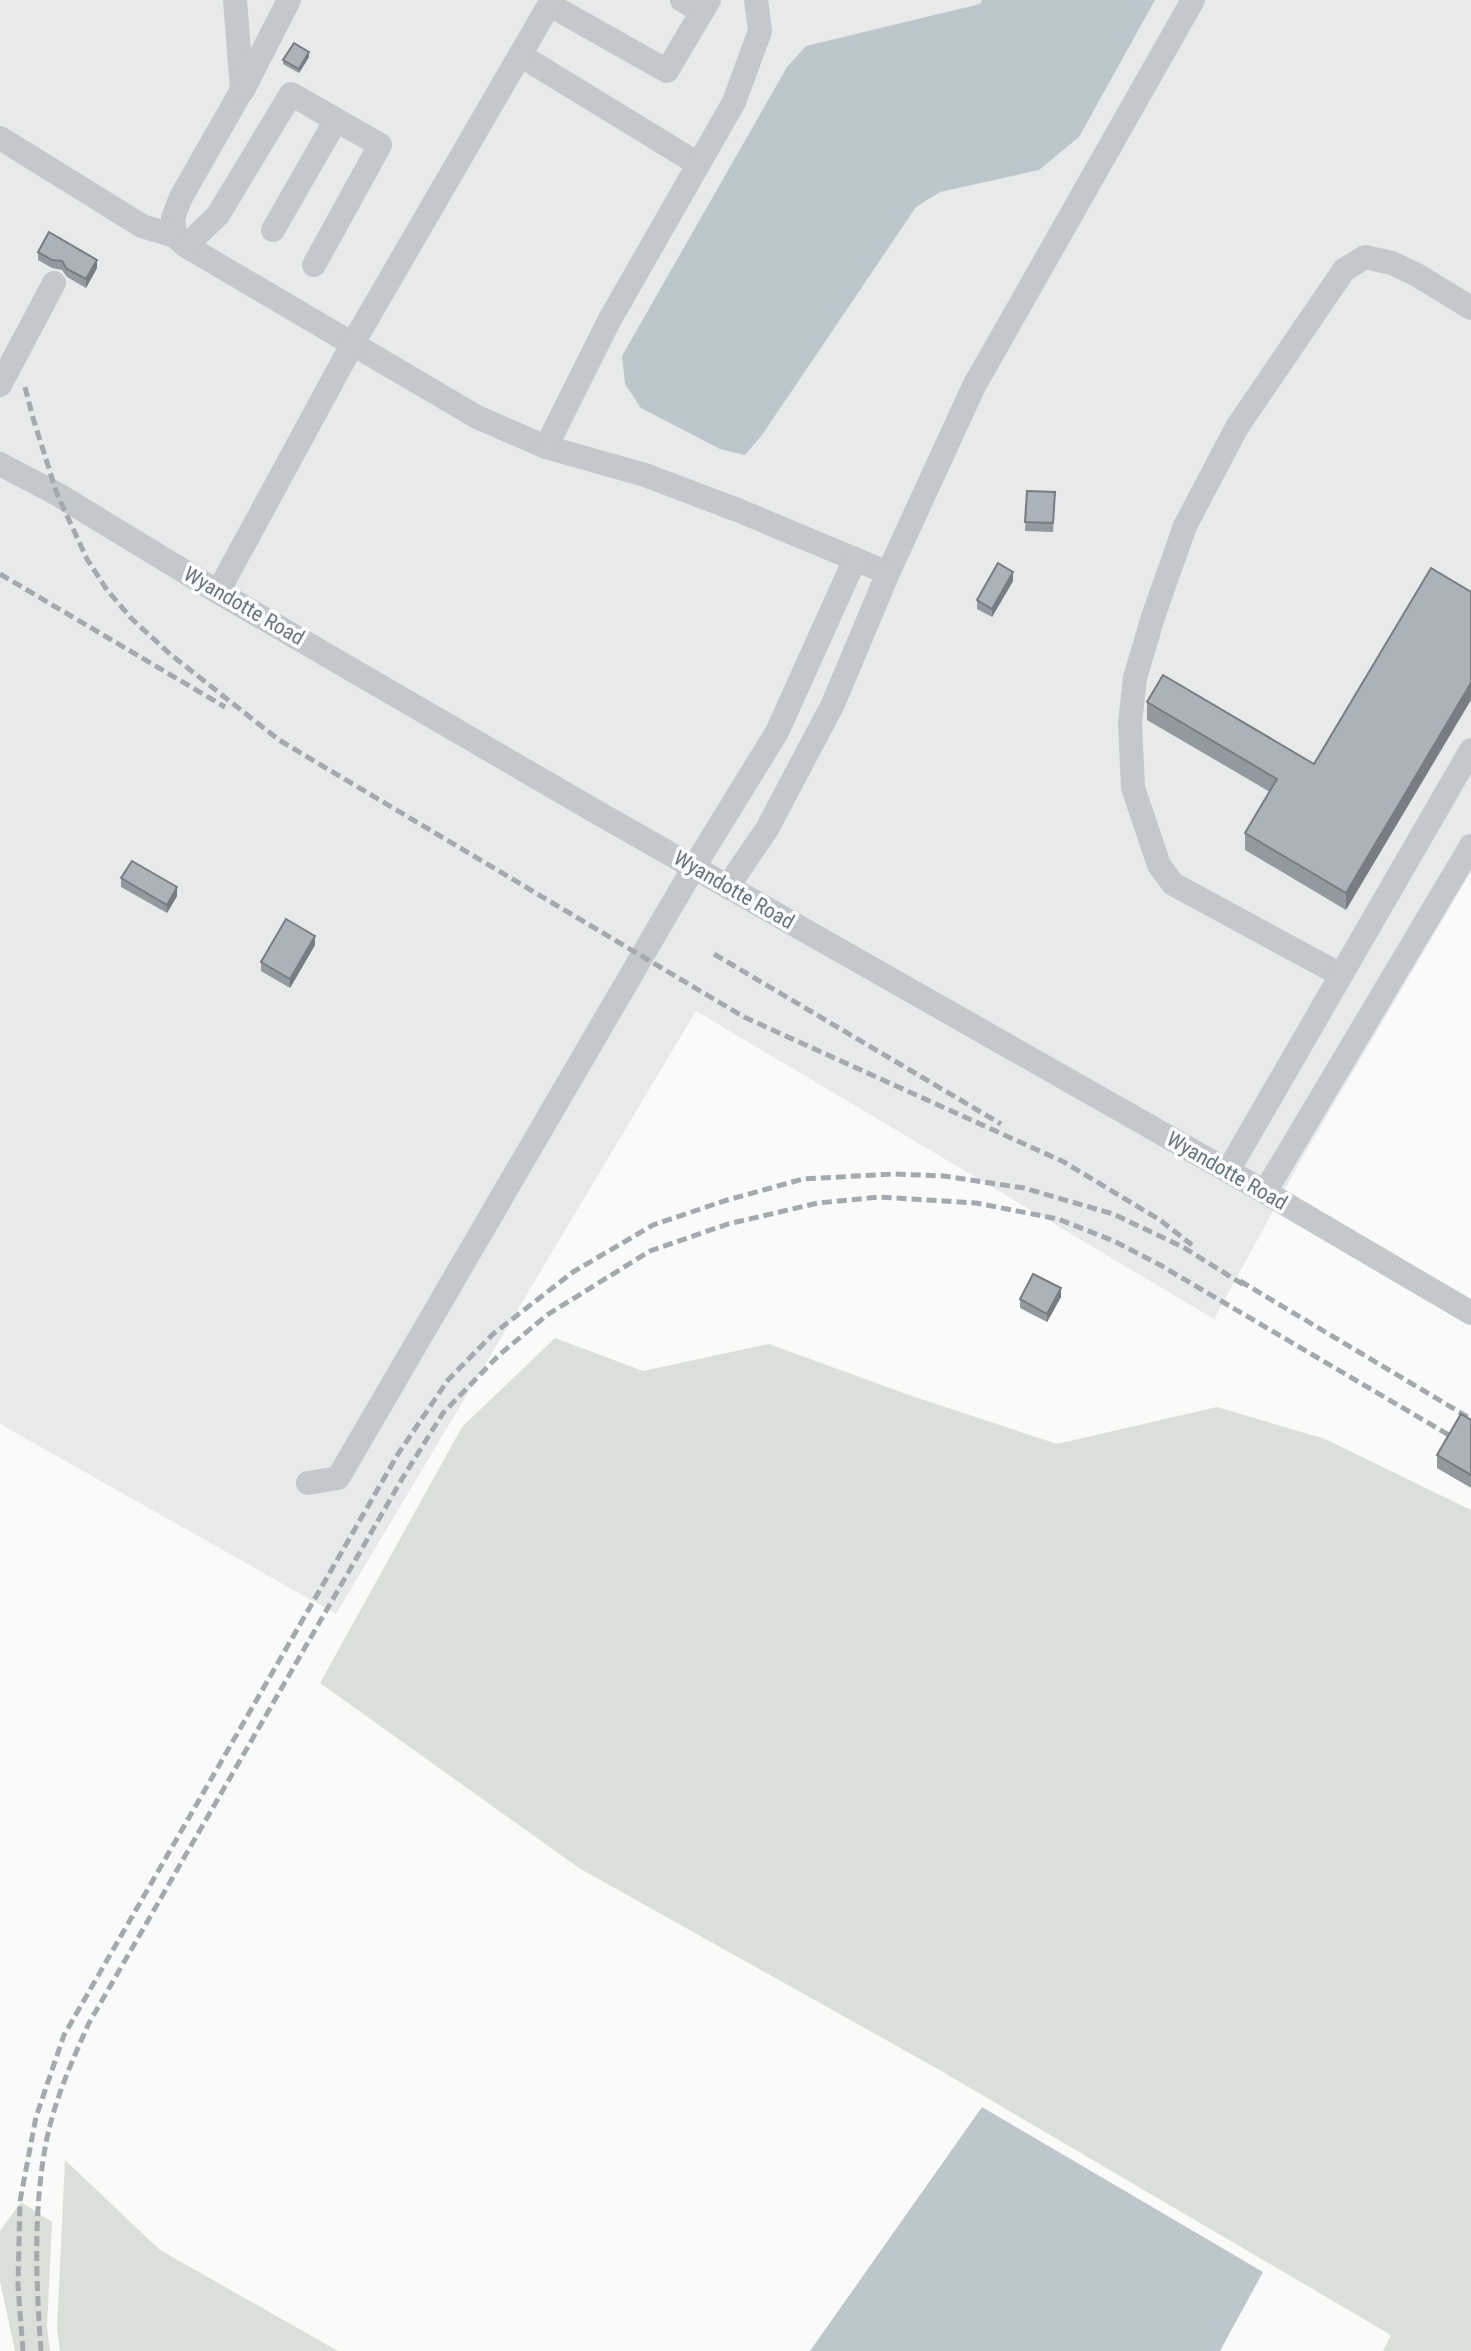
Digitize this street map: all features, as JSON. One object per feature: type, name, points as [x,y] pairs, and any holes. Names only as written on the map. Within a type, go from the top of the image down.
[{"type":"street","points":[[235,0],[243,90]]},
{"type":"street","points":[[180,241],[173,218],[181,197],[243,90],[289,0]]},
{"type":"street","points":[[546,447],[609,321],[734,102],[760,31],[756,0]]},
{"type":"street","points":[[728,886],[767,829],[833,704],[888,573],[974,386],[1193,0]]},
{"type":"street","points":[[218,592],[353,344],[551,2],[667,71],[698,4]]},
{"type":"street","points":[[520,55],[698,164]]},
{"type":"street","points":[[180,241],[218,215],[291,94],[380,145],[314,265]]},
{"type":"street","points":[[273,230],[336,120]]},
{"type":"street","points":[[0,138],[142,226],[180,241],[477,417],[546,447],[645,475],[740,511],[888,573]]},
{"type":"street","points":[[1341,975],[1173,884],[1158,865],[1133,788],[1130,723],[1135,678],[1185,526],[1237,427],[1344,271],[1364,257],[1392,263],[1418,275],[1471,308]]},
{"type":"street","points":[[0,385],[54,283]]},
{"type":"street","name":"Wyandotte Road","points":[[0,464],[57,494],[218,592],[1265,1192],[1471,1313]]},
{"type":"street","points":[[308,1483],[338,1478],[694,867],[777,732],[855,559]]},
{"type":"street","points":[[1228,1171],[1471,750]]},
{"type":"street","points":[[1265,1192],[1471,846]]},
{"type":"shaded area","points":[[0,0],[1471,0],[1471,872],[1305,1153],[1214,1319],[696,1011],[336,1614],[0,1424]]},
{"type":"shaded area","points":[[982,0],[1155,0],[1079,137],[1039,170],[940,192],[916,207],[762,435],[745,455],[720,449],[641,408],[625,384],[622,356],[787,67],[806,46],[980,4]]},
{"type":"shaded area","points":[[555,1338],[643,1371],[769,1344],[909,1395],[1057,1444],[1217,1407],[1325,1439],[1471,1510],[1471,2351],[1383,2351],[1391,2335],[936,2068],[579,1868],[320,1683],[462,1427]]},
{"type":"shaded area","points":[[982,2107],[1263,2272],[1220,2351],[810,2351]]},
{"type":"shaded area","points":[[65,2160],[160,2250],[338,2351],[60,2351],[57,2328]]},
{"type":"shaded area","points":[[21,2202],[52,2222],[47,2327],[50,2351],[15,2351],[0,2281],[0,2231]]},
{"type":"building","points":[[294,43],[309,52],[299,69],[283,60]]},
{"type":"building","points":[[49,232],[97,260],[86,279],[67,269],[62,261],[52,260],[38,252]]},
{"type":"building","points":[[1027,491],[1055,492],[1053,523],[1025,522]]},
{"type":"building","points":[[998,563],[1013,572],[992,609],[977,600]]},
{"type":"building","points":[[1431,568],[1471,592],[1471,683],[1346,893],[1245,833],[1277,779],[1147,702],[1163,675],[1314,764]]},
{"type":"building","points":[[132,861],[177,887],[167,905],[121,878]]},
{"type":"building","points":[[286,919],[315,936],[290,979],[261,962]]},
{"type":"building","points":[[1033,1274],[1061,1288],[1047,1314],[1020,1299]]},
{"type":"building","points":[[1461,1414],[1471,1420],[1471,1475],[1437,1455]]},
{"type":"railway","points":[[25,387],[57,494],[87,559],[107,590],[132,619],[170,654],[279,740],[744,1017],[1064,1162],[1160,1220],[1192,1245]]},
{"type":"railway","points":[[0,574],[225,707]]},
{"type":"railway","points":[[714,954],[1001,1124]]},
{"type":"railway","points":[[23,2351],[18,2286],[20,2201],[36,2117],[64,2035],[398,1454],[448,1380],[493,1334],[573,1272],[653,1225],[724,1201],[803,1179],[893,1174],[944,1176],[1024,1188],[1113,1214],[1183,1247],[1247,1287]]},
{"type":"railway","points":[[41,2351],[37,2247],[42,2169],[49,2127],[89,2023],[402,1479],[443,1413],[499,1355],[547,1315],[650,1251],[728,1224],[818,1203],[879,1197],[976,1203],[1058,1219],[1114,1241],[1160,1265],[1471,1448]]},
{"type":"railway","points":[[1240,1281],[1471,1419]]}]
